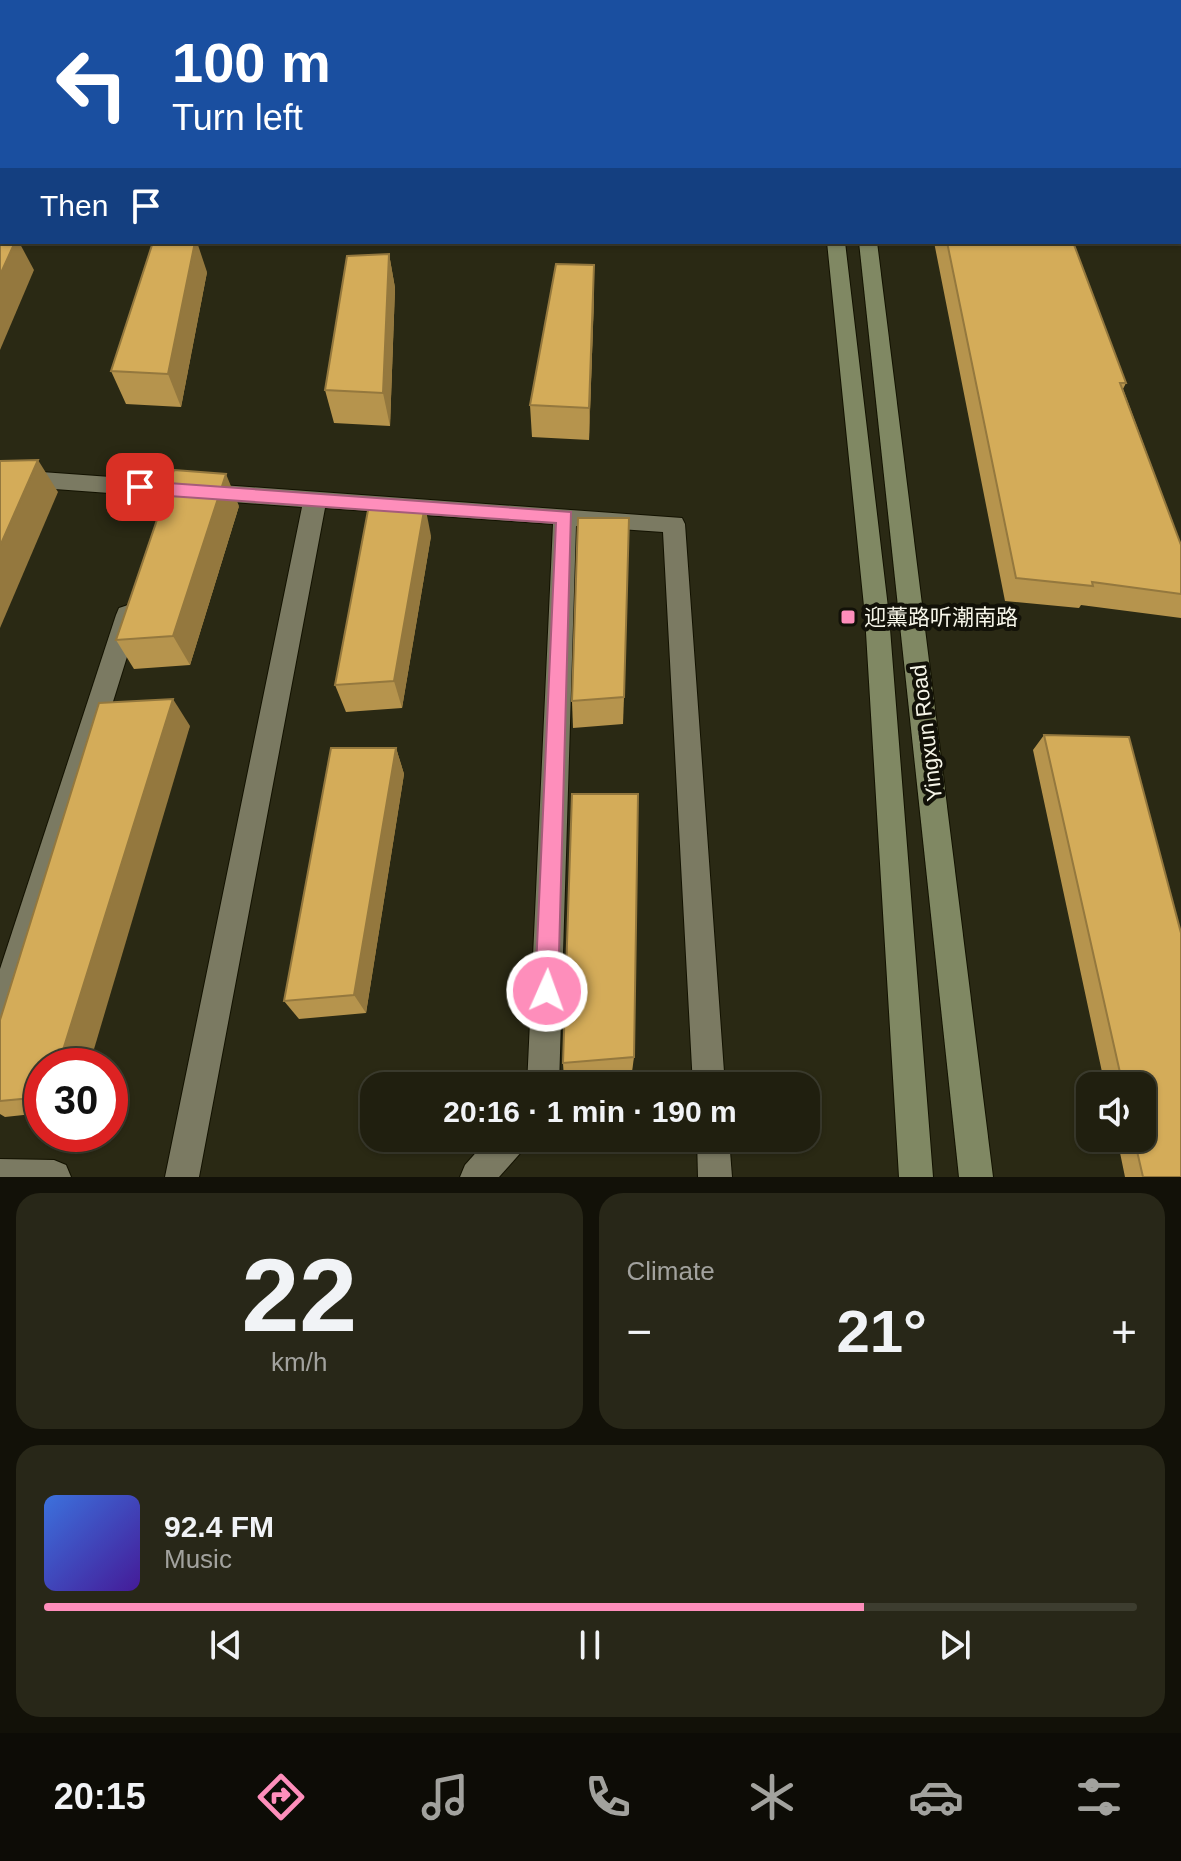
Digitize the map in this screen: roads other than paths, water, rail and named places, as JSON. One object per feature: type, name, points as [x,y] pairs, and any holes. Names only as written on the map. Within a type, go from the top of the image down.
[{"type":"street","name":"Yingxun Road","points":[[836,244],[877,616],[916,1177]]},
{"type":"street","name":"Yingxun Road","points":[[868,244],[976,1177]]},
{"type":"street","points":[[0,477],[674,524],[708,1072]]},
{"type":"street","points":[[158,519],[167,489]]},
{"type":"street","points":[[182,1177],[315,499]]},
{"type":"street","points":[[544,1072],[565,517]]},
{"type":"street","points":[[0,1016],[134,595]]},
{"type":"street","points":[[477,1177],[499,1152]]},
{"type":"street","points":[[714,1152],[715,1177]]},
{"type":"street","points":[[0,1176],[54,1177]]},
{"type":"place","name":"迎薰路听潮南路","points":[[848,617]]}]
